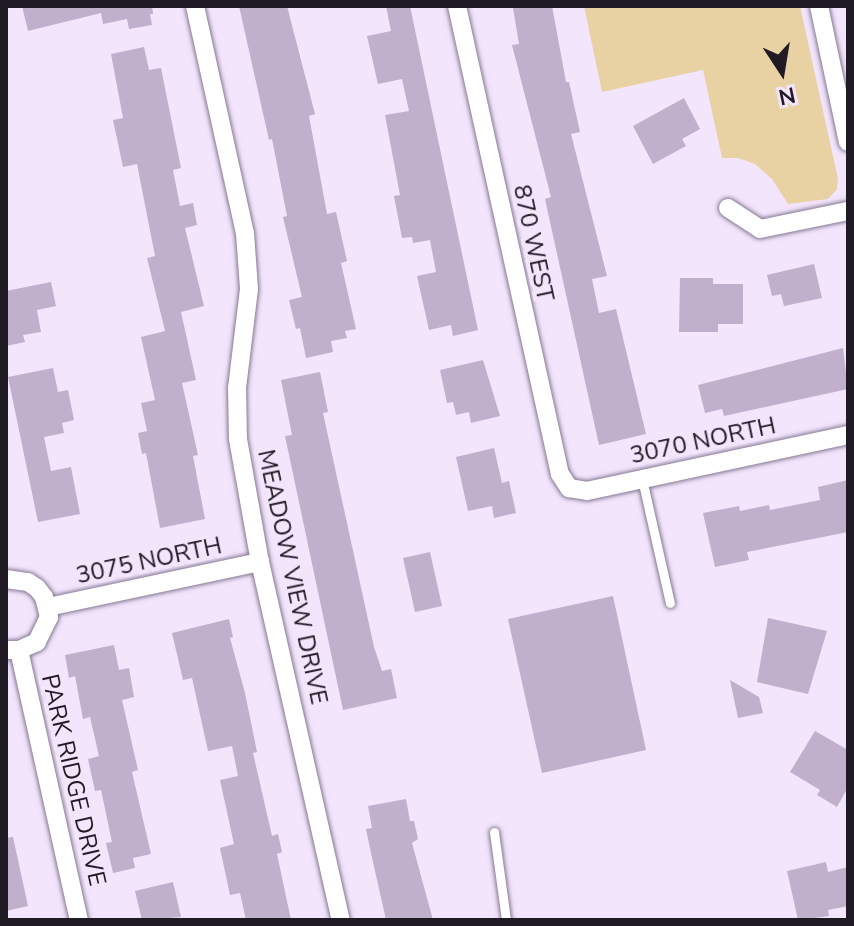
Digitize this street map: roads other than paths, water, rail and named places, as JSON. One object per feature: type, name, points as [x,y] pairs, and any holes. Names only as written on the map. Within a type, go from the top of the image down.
[{"type":"street","name":"MEADOW VIEW DRIVE","points":[[195,6],[245,233],[249,289],[237,388],[238,439],[260,562],[341,920]]},
{"type":"street","name":"870 WEST","points":[[457,6],[560,474],[569,488]]},
{"type":"street","points":[[819,6],[848,142]]},
{"type":"street","points":[[728,208],[760,229],[848,211]]},
{"type":"street","name":"3070 NORTH","points":[[569,488],[587,491],[848,435]]},
{"type":"street","name":"3075 NORTH","points":[[48,607],[260,562]]},
{"type":"street","points":[[6,579],[28,582],[37,588],[48,607],[43,635],[13,650]]},
{"type":"street","name":"PARK RIDGE DRIVE","points":[[13,650],[79,920]]},
{"type":"lane","points":[[642,479],[670,603]]},
{"type":"lane","points":[[494,832],[506,920]]}]
